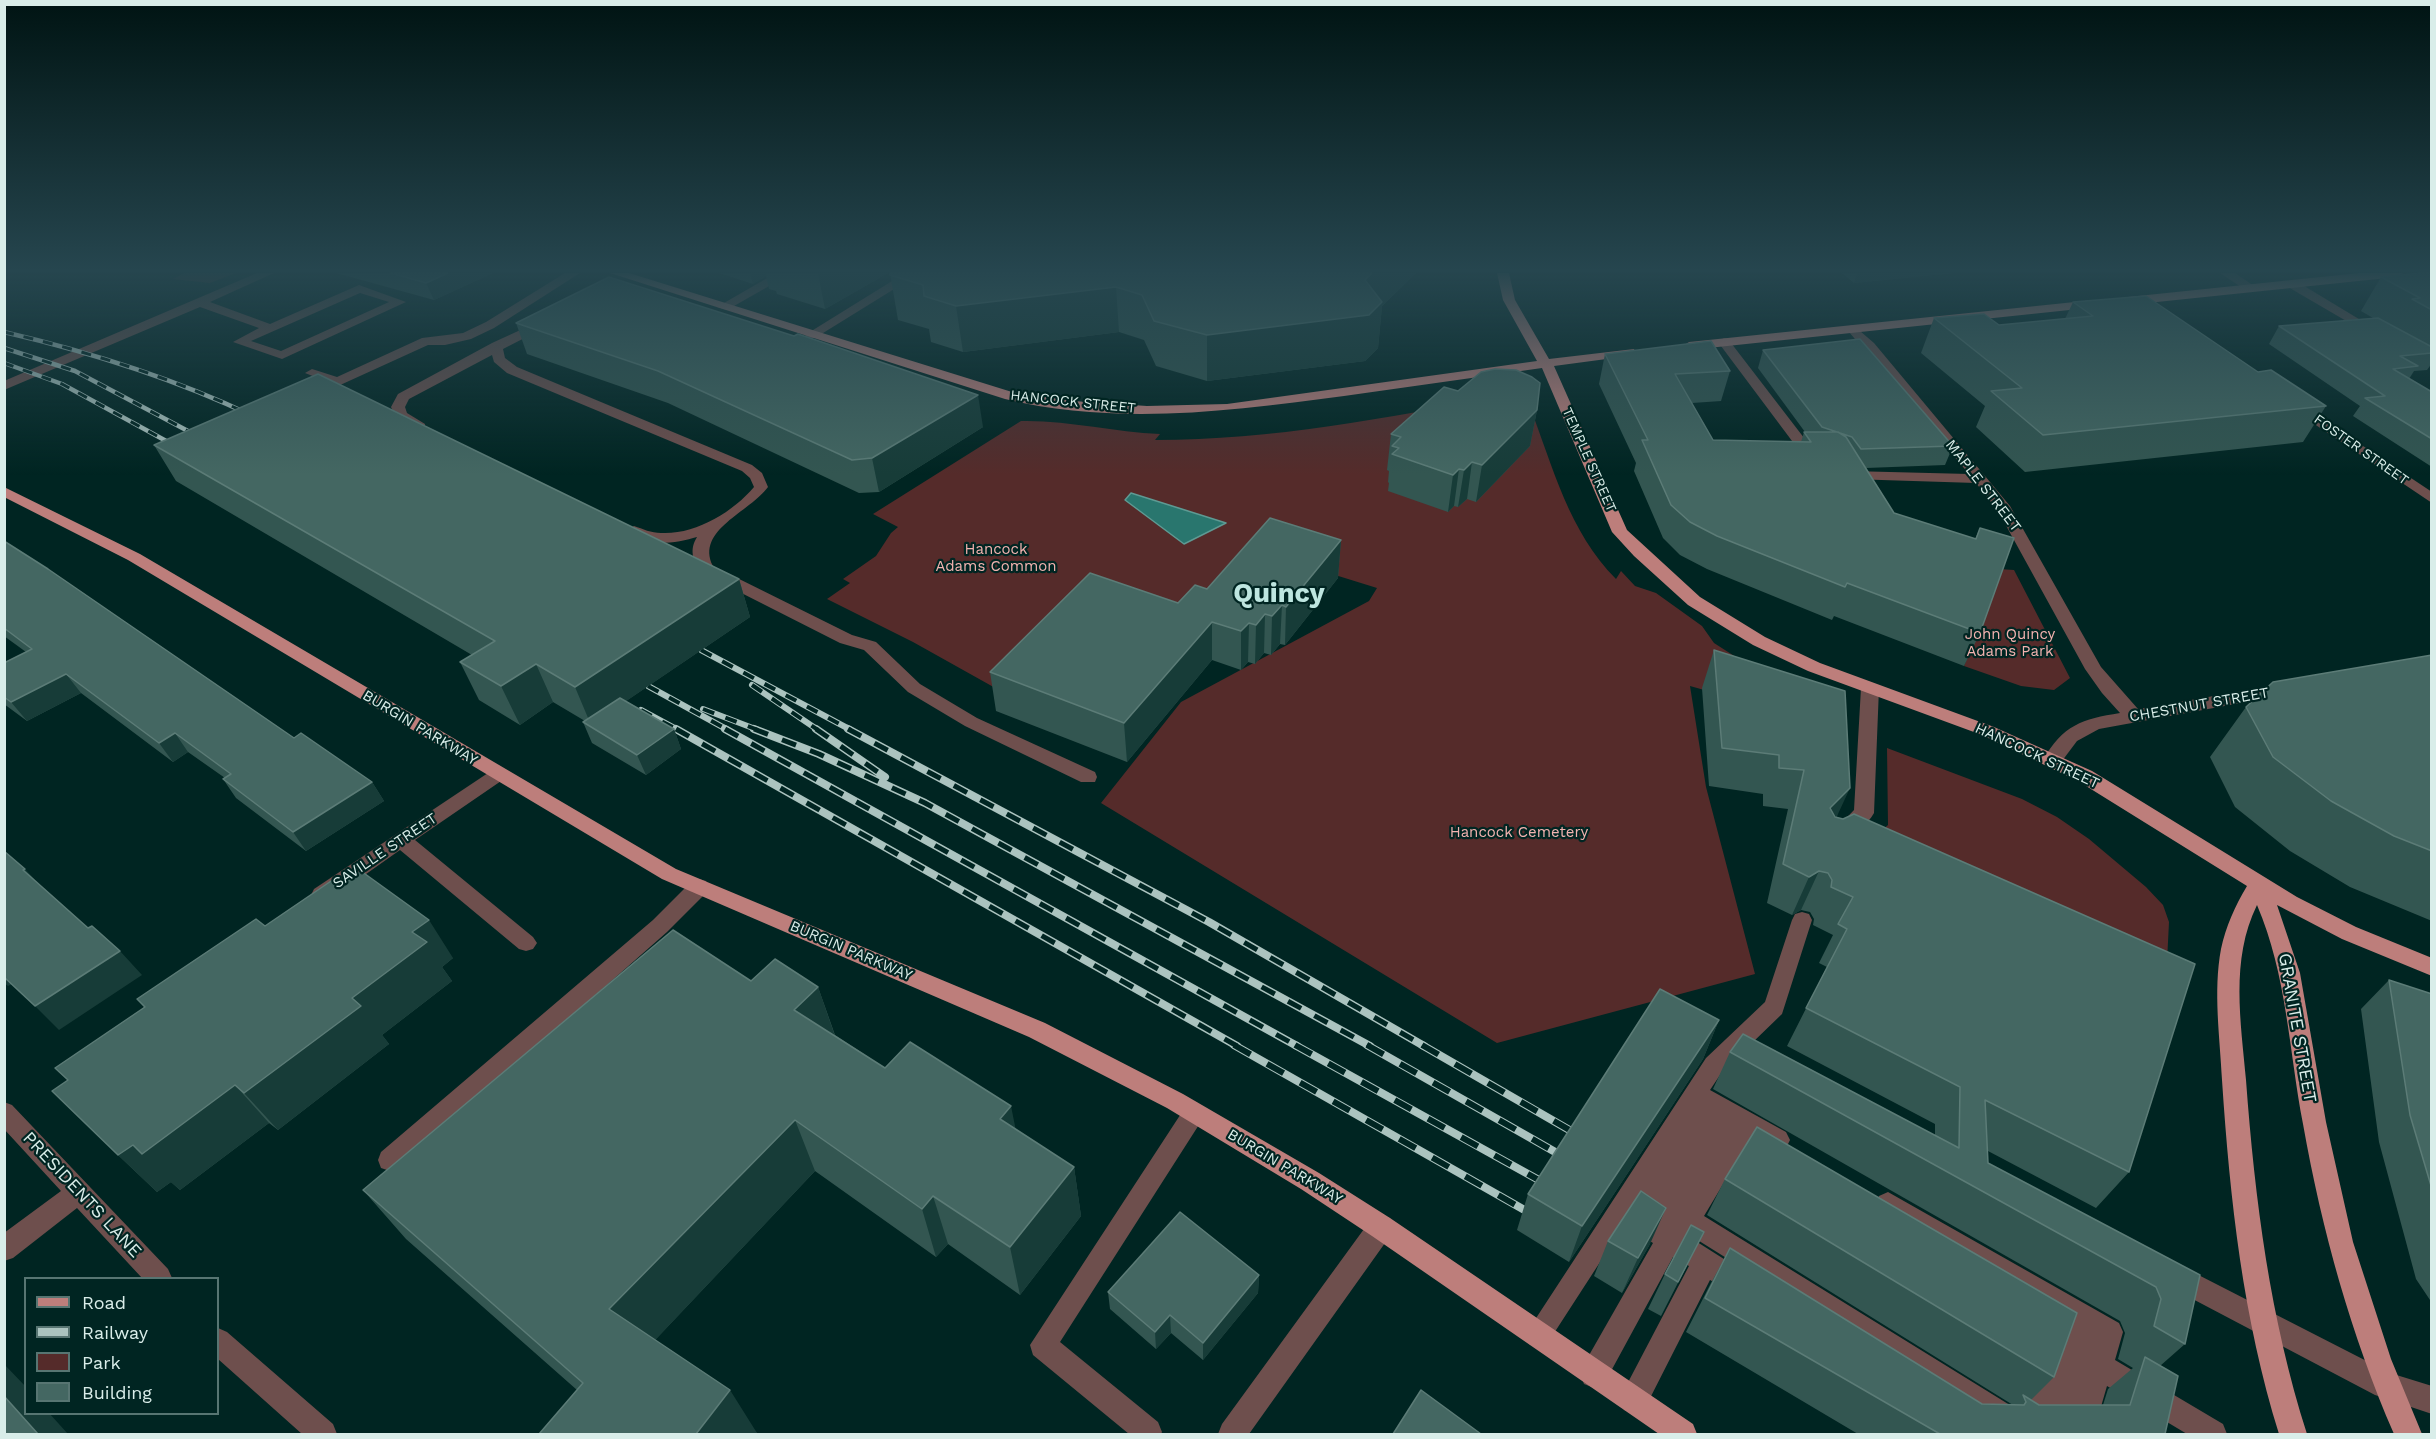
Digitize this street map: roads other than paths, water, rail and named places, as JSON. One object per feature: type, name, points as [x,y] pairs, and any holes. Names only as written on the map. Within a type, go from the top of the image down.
[{"type":"main road","name":"HANCOCK STREET","points":[[828,340],[1010,396],[1074,405],[1147,410],[1200,410],[1261,404],[1545,362],[1647,351]]},
{"type":"main road","name":"TEMPLE STREET","points":[[1532,340],[1545,362],[1620,532],[1640,553]]},
{"type":"main road","points":[[1680,347],[1742,340]]},
{"type":"main road","name":"BURGIN PARKWAY","points":[[4,491],[134,557],[618,846],[699,887],[1037,1030],[1194,1113],[1310,1180],[1683,1434]]},
{"type":"main road","name":"HANCOCK STREET","points":[[1640,553],[1705,609],[1759,641],[1814,667],[1988,731],[2052,760],[2148,813],[2258,885],[2333,925],[2432,967]]},
{"type":"main road","points":[[2258,885],[2241,911],[2233,934],[2229,960],[2228,994],[2245,1226],[2263,1321],[2293,1434]]},
{"type":"main road","name":"GRANITE STREET","points":[[2258,885],[2285,954],[2314,1123],[2340,1236],[2385,1385],[2408,1434]]},
{"type":"street","points":[[8,384],[109,340]]},
{"type":"street","points":[[242,340],[238,342],[282,355],[315,340]]},
{"type":"street","points":[[312,373],[338,382],[426,341],[449,340]]},
{"type":"street","points":[[434,433],[401,415],[398,407],[403,398],[417,388],[508,340]]},
{"type":"street","name":"MAPLE STREET","points":[[1862,340],[1980,479],[2016,527],[2094,669],[2108,689],[2134,716]]},
{"type":"street","points":[[1724,342],[1806,450],[1834,460],[1851,477],[1980,479]]},
{"type":"street","points":[[496,346],[499,359],[512,370],[697,445],[747,468],[757,476],[761,488],[755,498],[723,520],[706,535],[698,546],[699,559],[706,569],[846,639],[870,646],[914,688],[972,722],[1088,777]]},
{"type":"street","name":"FOSTER STREET","points":[[2286,399],[2432,499]]},
{"type":"street","points":[[624,526],[646,537],[662,539],[700,532],[723,520]]},
{"type":"street","name":"CHESTNUT STREET","points":[[2052,760],[2068,736],[2080,729],[2134,716],[2306,686]]},
{"type":"street","points":[[1825,848],[1864,813],[1870,688]]},
{"type":"street","name":"SAVILLE STREET","points":[[304,907],[497,774]]},
{"type":"street","points":[[400,840],[525,943]]},
{"type":"street","points":[[390,1160],[660,926],[699,887]]},
{"type":"street","points":[[1538,1335],[1714,1065],[1774,1007],[1802,920]]},
{"type":"street","points":[[1594,1374],[1668,1241],[1755,1295],[1637,1219],[1708,1100],[1790,1165]]},
{"type":"street","points":[[1790,1165],[1712,1107],[1647,1218],[1989,1434]]},
{"type":"street","name":"PRESIDENTS LANE","points":[[4,1112],[158,1277]]},
{"type":"street","points":[[1148,1432],[1043,1345],[1194,1113]]},
{"type":"street","points":[[1679,1118],[1790,1165]]},
{"type":"street","points":[[1790,1165],[1719,1118],[1662,1215],[2010,1434]]},
{"type":"street","points":[[1790,1165],[1726,1131],[1678,1214],[2029,1433],[2061,1340],[2026,1321],[2144,1392],[2212,1434]]},
{"type":"street","points":[[1692,1214],[1733,1146],[1790,1165]]},
{"type":"street","points":[[4,1249],[79,1192]]},
{"type":"street","points":[[1865,1200],[2079,1338],[2048,1434]]},
{"type":"street","points":[[1865,1200],[2093,1336],[2062,1434]]},
{"type":"street","points":[[1865,1200],[2105,1335],[2074,1434]]},
{"type":"street","points":[[1865,1200],[2110,1332],[2079,1434]]},
{"type":"street","points":[[1232,1434],[1381,1227]]},
{"type":"street","points":[[1634,1400],[1704,1264]]},
{"type":"street","points":[[2161,1268],[2385,1385],[2432,1400]]},
{"type":"street","points":[[219,1342],[323,1434]]},
{"type":"railway","points":[[37,340],[131,367],[223,402],[253,416]]},
{"type":"railway","points":[[4,348],[75,371],[203,439]]},
{"type":"railway","points":[[4,363],[62,384],[179,448]]},
{"type":"railway","points":[[701,650],[851,730]]},
{"type":"railway","points":[[752,685],[818,730]]},
{"type":"railway","points":[[648,686],[728,730]]},
{"type":"railway","points":[[703,709],[758,730]]},
{"type":"railway","points":[[641,710],[678,730]]},
{"type":"railway","points":[[676,729],[1237,1046]]},
{"type":"railway","points":[[725,729],[1297,1046]]},
{"type":"railway","points":[[754,729],[819,754],[925,803],[1370,1046]]},
{"type":"railway","points":[[816,729],[885,777]]},
{"type":"railway","points":[[848,729],[1209,922],[1424,1046]]},
{"type":"railway","points":[[1234,1045],[1528,1212]]},
{"type":"railway","points":[[1295,1045],[1546,1184]]},
{"type":"railway","points":[[1367,1045],[1564,1157]]},
{"type":"railway","points":[[1422,1045],[1578,1135]]},
{"type":"district","name":"Quincy","points":[[1279,594]]},
{"type":"park label","name":"Hancock Adams Common","points":[[996,558]]},
{"type":"park label","name":"John Quincy Adams Park","points":[[2010,644]]},
{"type":"park label","name":"Hancock Cemetery","points":[[1519,833]]}]
